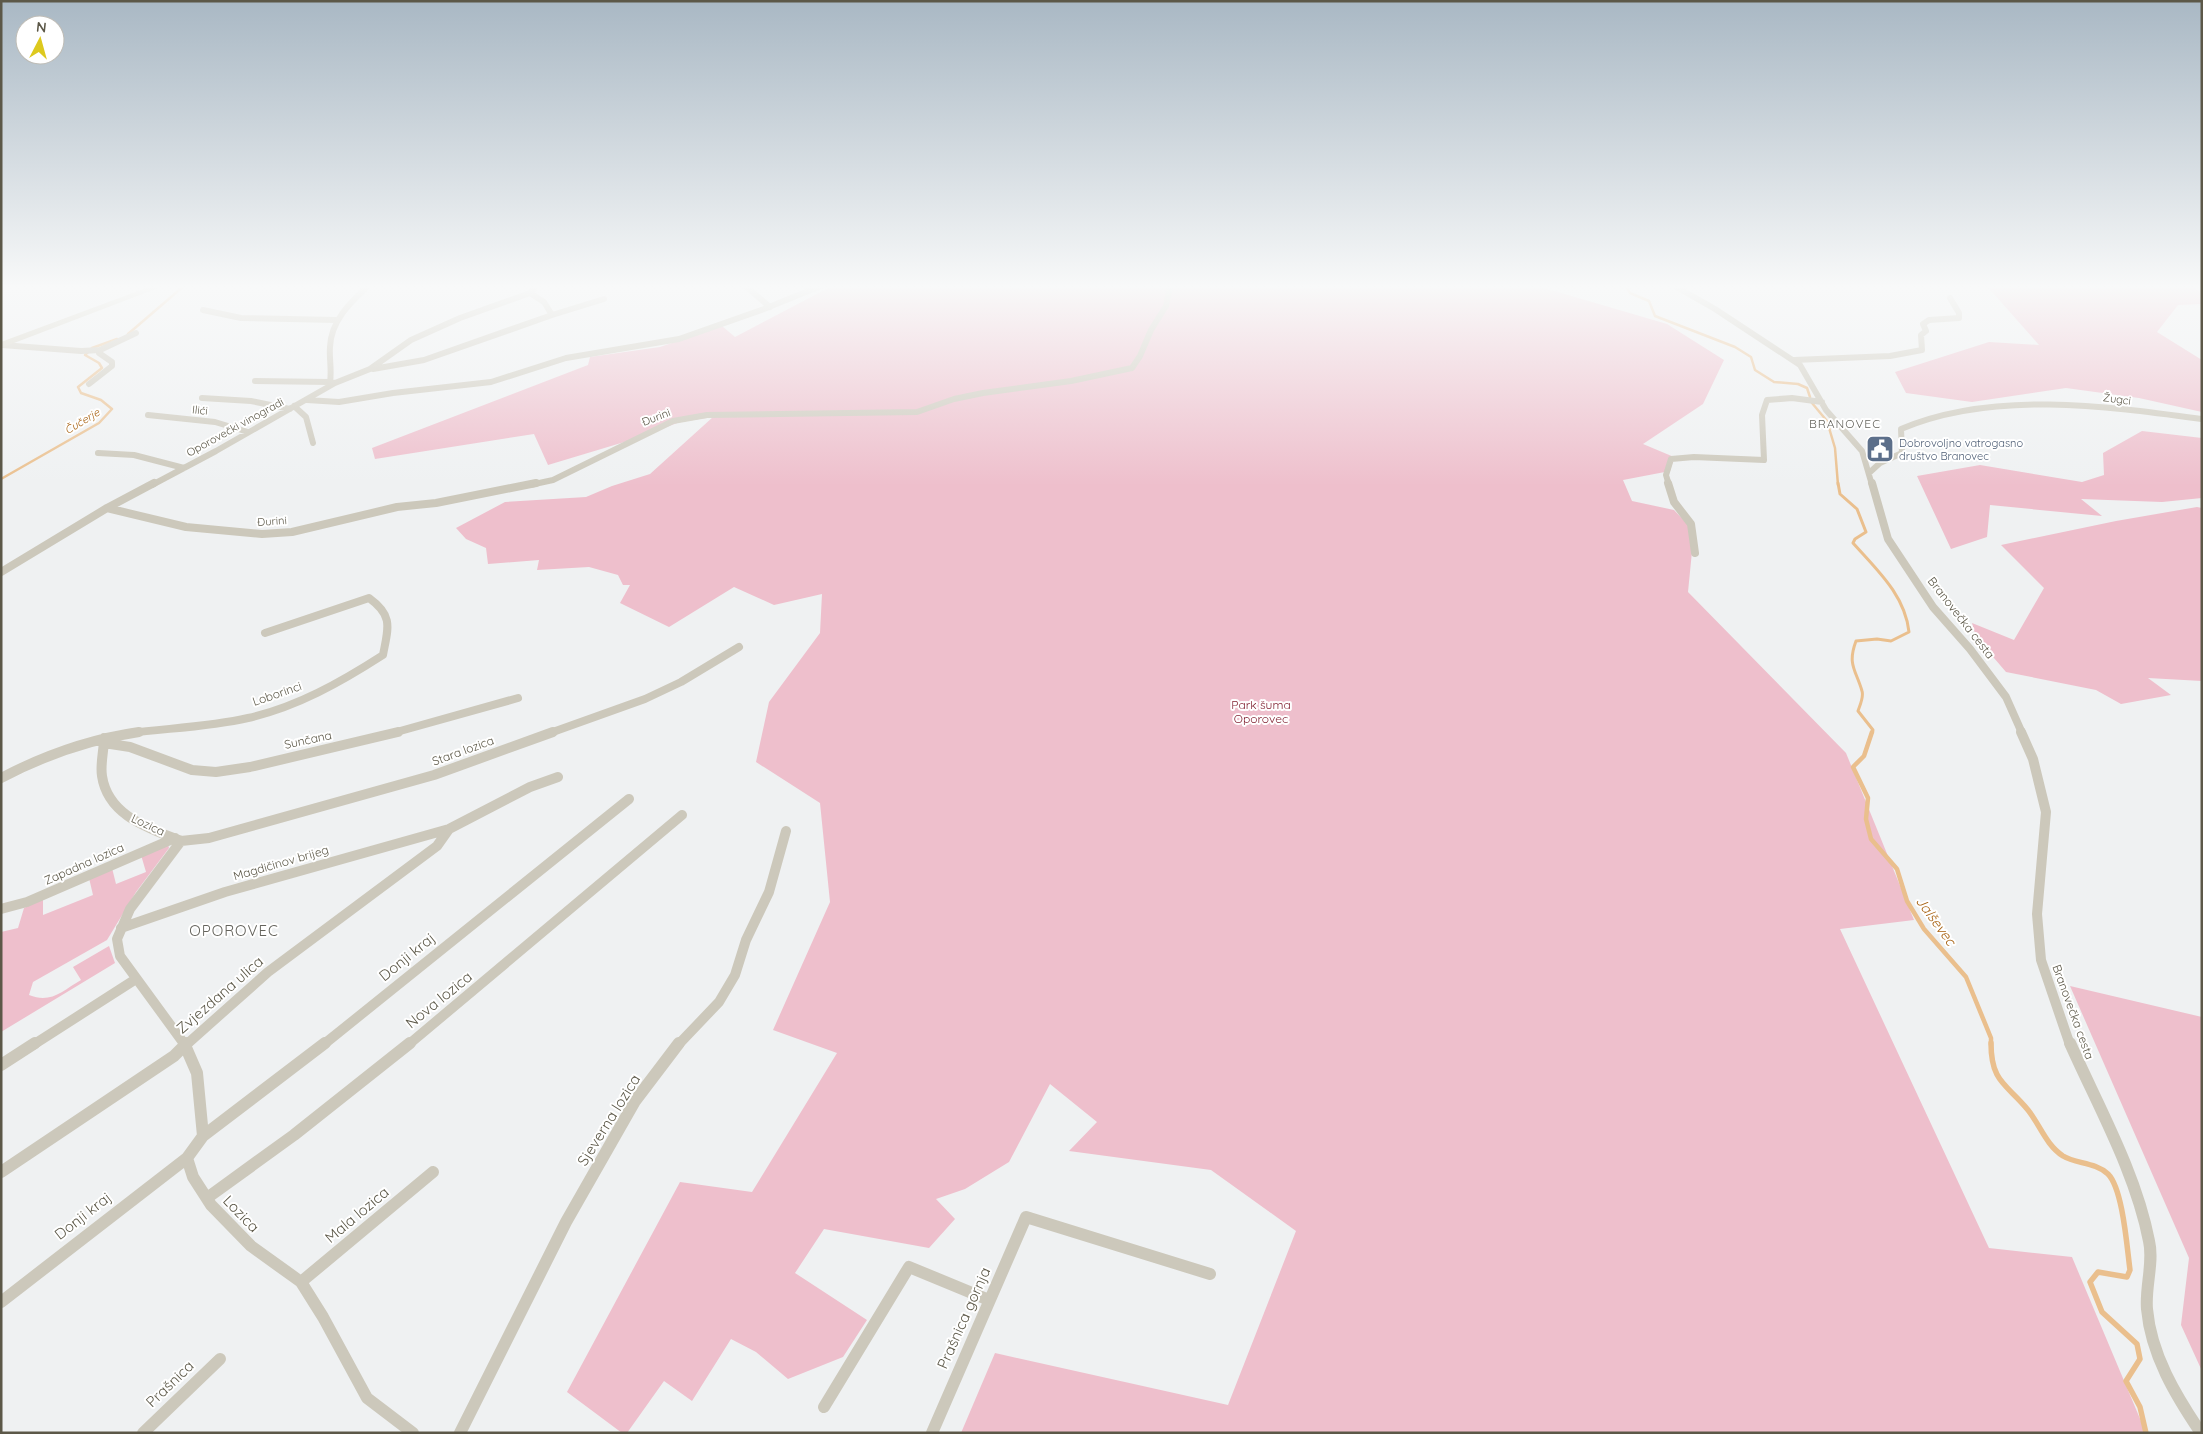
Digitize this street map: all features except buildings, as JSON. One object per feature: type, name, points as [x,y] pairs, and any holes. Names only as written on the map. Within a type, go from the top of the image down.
[{"type":"street","points":[[89,384],[112,366],[112,362],[97,352]]},
{"type":"street","points":[[255,381],[290,384],[332,382],[331,352]]},
{"type":"street","name":"Oporovečki vinogradi","points":[[1,572],[107,508],[307,400],[332,382],[370,369],[395,352]]},
{"type":"street","points":[[370,369],[424,360],[447,352]]},
{"type":"street","points":[[307,400],[339,402],[393,393],[491,382],[566,358],[600,352]]},
{"type":"street","name":"Đurini","points":[[107,508],[186,527],[215,531],[262,534],[292,532],[397,507],[436,502],[553,480],[653,429],[690,418],[707,415],[917,412],[954,399],[983,393],[1071,381],[1132,368],[1144,352]]},
{"type":"street","name":"Branovečka cesta","points":[[1781,352],[1794,360],[1805,371],[1835,421],[1862,451],[1888,539],[1933,607],[1970,649],[2006,697],[2032,759],[2046,812],[2037,914],[2041,960],[2067,1037],[2138,1196],[2150,1243],[2147,1309],[2157,1355],[2182,1404],[2201,1433]]},
{"type":"street","points":[[1794,360],[1819,356],[1865,356],[1904,352]]},
{"type":"street","points":[[202,398],[251,401],[301,410],[307,417],[313,443]]},
{"type":"street","points":[[1695,553],[1691,524],[1674,502],[1666,475],[1671,459],[1694,457],[1764,460],[1762,415],[1767,400],[1792,398],[1822,402]]},
{"type":"street","name":"Žugci","points":[[1868,473],[1880,463],[1902,453],[1901,429],[1967,412],[2029,405],[2102,407],[2202,419]]},
{"type":"street","name":"Ilići","points":[[148,415],[215,422],[248,432]]},
{"type":"street","points":[[98,453],[134,455],[184,468]]},
{"type":"street","name":"Loborinci","points":[[1,778],[49,756],[104,740],[235,720],[267,713],[308,697],[343,681],[383,655],[389,621],[383,606],[369,598],[265,633]]},
{"type":"street","name":"Stara lozica","points":[[178,840],[209,838],[434,775],[645,699],[681,682],[739,647]]},
{"type":"street","name":"Sunčana","points":[[104,740],[128,745],[189,769],[221,772],[377,738],[481,711],[518,698]]},
{"type":"street","name":"Lozica","points":[[104,740],[101,759],[102,778],[106,792],[116,808],[130,818],[178,840],[130,909],[117,939],[120,956],[185,1045],[197,1074],[203,1136]]},
{"type":"street","name":"Magdičinov brijeg","points":[[121,928],[225,892],[449,829],[530,787],[558,778]]},
{"type":"street","name":"Donji kraj","points":[[203,1136],[366,1012],[629,799]]},
{"type":"street","name":"Nova lozica","points":[[207,1198],[264,1159],[422,1034],[566,916],[682,815]]},
{"type":"street","name":"Zvjezdana ulica","points":[[1,1172],[174,1056],[278,966],[436,846],[449,829]]},
{"type":"street","name":"Sjeverna lozica","points":[[460,1433],[566,1222],[635,1100],[680,1042],[720,1002],[735,975],[746,940],[769,892],[786,831]]},
{"type":"street","name":"Zapadna lozica","points":[[1,909],[27,902],[178,840]]},
{"type":"street","points":[[1,1064],[136,979]]},
{"type":"street","points":[[187,1158],[203,1136]]},
{"type":"street","name":"Lozica","points":[[187,1158],[193,1177],[207,1198],[250,1246],[301,1282],[323,1317],[367,1398],[412,1433]]},
{"type":"street","name":"Donji kraj","points":[[1,1302],[187,1158]]},
{"type":"street","name":"Mala lozica","points":[[301,1282],[433,1172]]},
{"type":"street","name":"Prašnica gornja","points":[[932,1433],[1026,1217],[1210,1274]]},
{"type":"street","points":[[824,1406],[909,1267],[989,1300]]},
{"type":"street","name":"Prašnica","points":[[143,1433],[220,1359]]},
{"type":"green space","name":"Park šuma Oporovec","points":[[626,352],[1711,352],[1724,360],[1703,404],[1643,444],[1674,457],[1670,471],[1623,480],[1632,501],[1674,510],[1694,531],[1688,592],[1846,753],[1914,920],[1840,929],[1989,1248],[2072,1257],[2146,1433],[961,1433],[995,1353],[1228,1405],[1296,1231],[1211,1170],[1069,1151],[1097,1122],[1050,1084],[1009,1162],[965,1189],[936,1199],[955,1219],[929,1248],[824,1229],[795,1273],[867,1320],[843,1357],[788,1379],[756,1352],[731,1339],[692,1401],[664,1381],[627,1433],[622,1433],[567,1392],[680,1182],[752,1192],[837,1053],[773,1030],[830,902],[820,803],[756,762],[769,702],[820,633],[822,594],[774,605],[734,587],[669,627],[620,603],[630,585],[623,585],[618,575],[589,567],[537,570],[539,560],[488,564],[486,548],[466,539],[456,528],[505,502],[586,497],[612,486],[650,474],[713,417],[680,422],[631,440],[548,465],[534,434],[375,459],[372,448],[588,365],[590,357]]},
{"type":"green space","points":[[1958,352],[2189,352],[2202,360],[2202,412],[2139,398],[2066,388],[1972,402],[1906,393],[1895,372]]},
{"type":"green space","points":[[2142,431],[2202,438],[2202,498],[2162,502],[2081,499],[2102,516],[1990,505],[1987,537],[1951,549],[1917,476],[1980,465],[2082,482],[2104,475],[2103,453]]},
{"type":"green space","points":[[2197,507],[2202,508],[2202,681],[2148,678],[2171,695],[2121,704],[2096,690],[2006,672],[1976,637],[1972,623],[2014,640],[2044,588],[2001,545],[2116,521]]},
{"type":"green space","points":[[168,844],[169,848],[136,892],[107,940],[33,982],[29,995],[44,998],[62,992],[81,980],[73,967],[109,946],[115,963],[1,1032],[1,932],[18,928],[24,908],[43,899],[43,915],[93,895],[89,878],[112,868],[116,884],[146,872],[141,855]]},
{"type":"green space","points":[[2070,986],[2202,1017],[2202,1371],[2181,1325],[2189,1258]]},
{"type":"waterway","name":"Čučerje","points":[[1,479],[99,423],[112,409],[101,400],[81,393],[78,387],[102,368],[99,363],[85,355],[88,352]]},
{"type":"waterway","name":"Jalševec","points":[[1743,352],[1751,357],[1755,370],[1774,382],[1798,384],[1807,388],[1810,397]]},
{"type":"waterway","name":"Jalševec","points":[[1812,403],[1827,421],[1835,448],[1838,485]]},
{"type":"waterway","name":"Jalševec","points":[[1838,483],[1840,494],[1857,509],[1866,532],[1855,539],[1853,543],[1880,573],[1896,595],[1902,606],[1909,632],[1891,641],[1877,639],[1856,641],[1853,649],[1853,667],[1862,693],[1862,701],[1858,711],[1873,730],[1872,733]]},
{"type":"waterway","name":"Jalševec","points":[[1872,732],[1864,756],[1853,767],[1868,798],[1866,819],[1871,839],[1897,869],[1907,901],[1924,929],[1966,977],[1991,1038],[1991,1043]]},
{"type":"waterway","name":"Jalševec","points":[[1991,1043],[1997,1075],[2028,1110],[2052,1146],[2068,1159],[2103,1170],[2108,1174],[2117,1192],[2124,1219],[2130,1270],[2127,1277],[2098,1272],[2090,1282],[2102,1312],[2137,1344],[2140,1359],[2126,1381],[2140,1407],[2146,1433]]},
{"type":"place","name":"Dobrovoljno vatrogasno društvo Branovec","points":[[1880,449]]},
{"type":"district","name":"BRANOVEC","points":[[1845,424]]},
{"type":"district","name":"OPOROVEC","points":[[234,931]]}]
